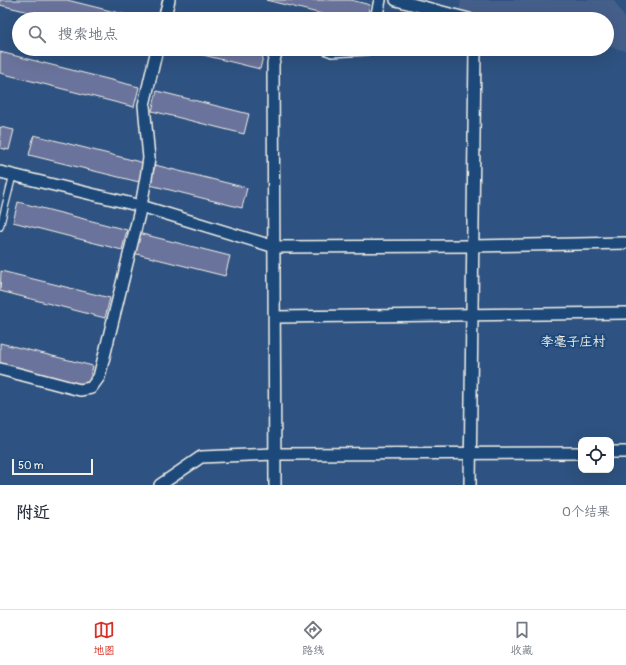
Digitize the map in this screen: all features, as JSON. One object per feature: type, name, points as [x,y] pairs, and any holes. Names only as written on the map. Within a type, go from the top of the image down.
[{"type":"street","points":[[166,12],[169,0]]},
{"type":"street","points":[[377,12],[380,0]]},
{"type":"street","points":[[396,0],[441,12]]},
{"type":"street","points":[[0,369],[80,390],[91,388],[99,376],[141,206],[149,158],[144,105],[155,56]]},
{"type":"street","points":[[275,56],[273,64],[275,485]]},
{"type":"street","points":[[470,485],[475,56]]},
{"type":"street","points":[[0,172],[141,206],[275,247],[472,246],[626,243]]},
{"type":"street","points":[[275,317],[626,314]]},
{"type":"street","points":[[614,452],[626,452]]},
{"type":"street","points":[[160,485],[201,457],[275,454],[578,453]]},
{"type":"lane","points":[[0,227],[13,175]]},
{"type":"shaded area","points":[[461,0],[614,0],[626,20],[626,51],[614,48],[614,12],[459,11]]},
{"type":"building","points":[[0,0],[67,0],[115,12],[29,12],[0,5]]},
{"type":"building","points":[[266,0],[351,0],[370,5],[368,12],[314,12]]},
{"type":"building","points":[[0,52],[139,87],[134,107],[0,73]]},
{"type":"building","points":[[207,56],[263,56],[260,69]]},
{"type":"building","points":[[157,91],[249,114],[244,134],[152,111]]},
{"type":"building","points":[[0,127],[14,130],[9,150],[0,148]]},
{"type":"building","points":[[34,135],[144,163],[139,182],[29,155]]},
{"type":"building","points":[[155,165],[247,188],[242,208],[150,185]]},
{"type":"building","points":[[18,202],[127,230],[122,250],[13,222]]},
{"type":"building","points":[[138,233],[230,256],[225,276],[133,253]]},
{"type":"building","points":[[1,271],[110,298],[105,318],[0,291]]},
{"type":"building","points":[[0,343],[93,366],[88,386],[0,364]]},
{"type":"district","name":"李毫子庄村","points":[[573,342]]}]
